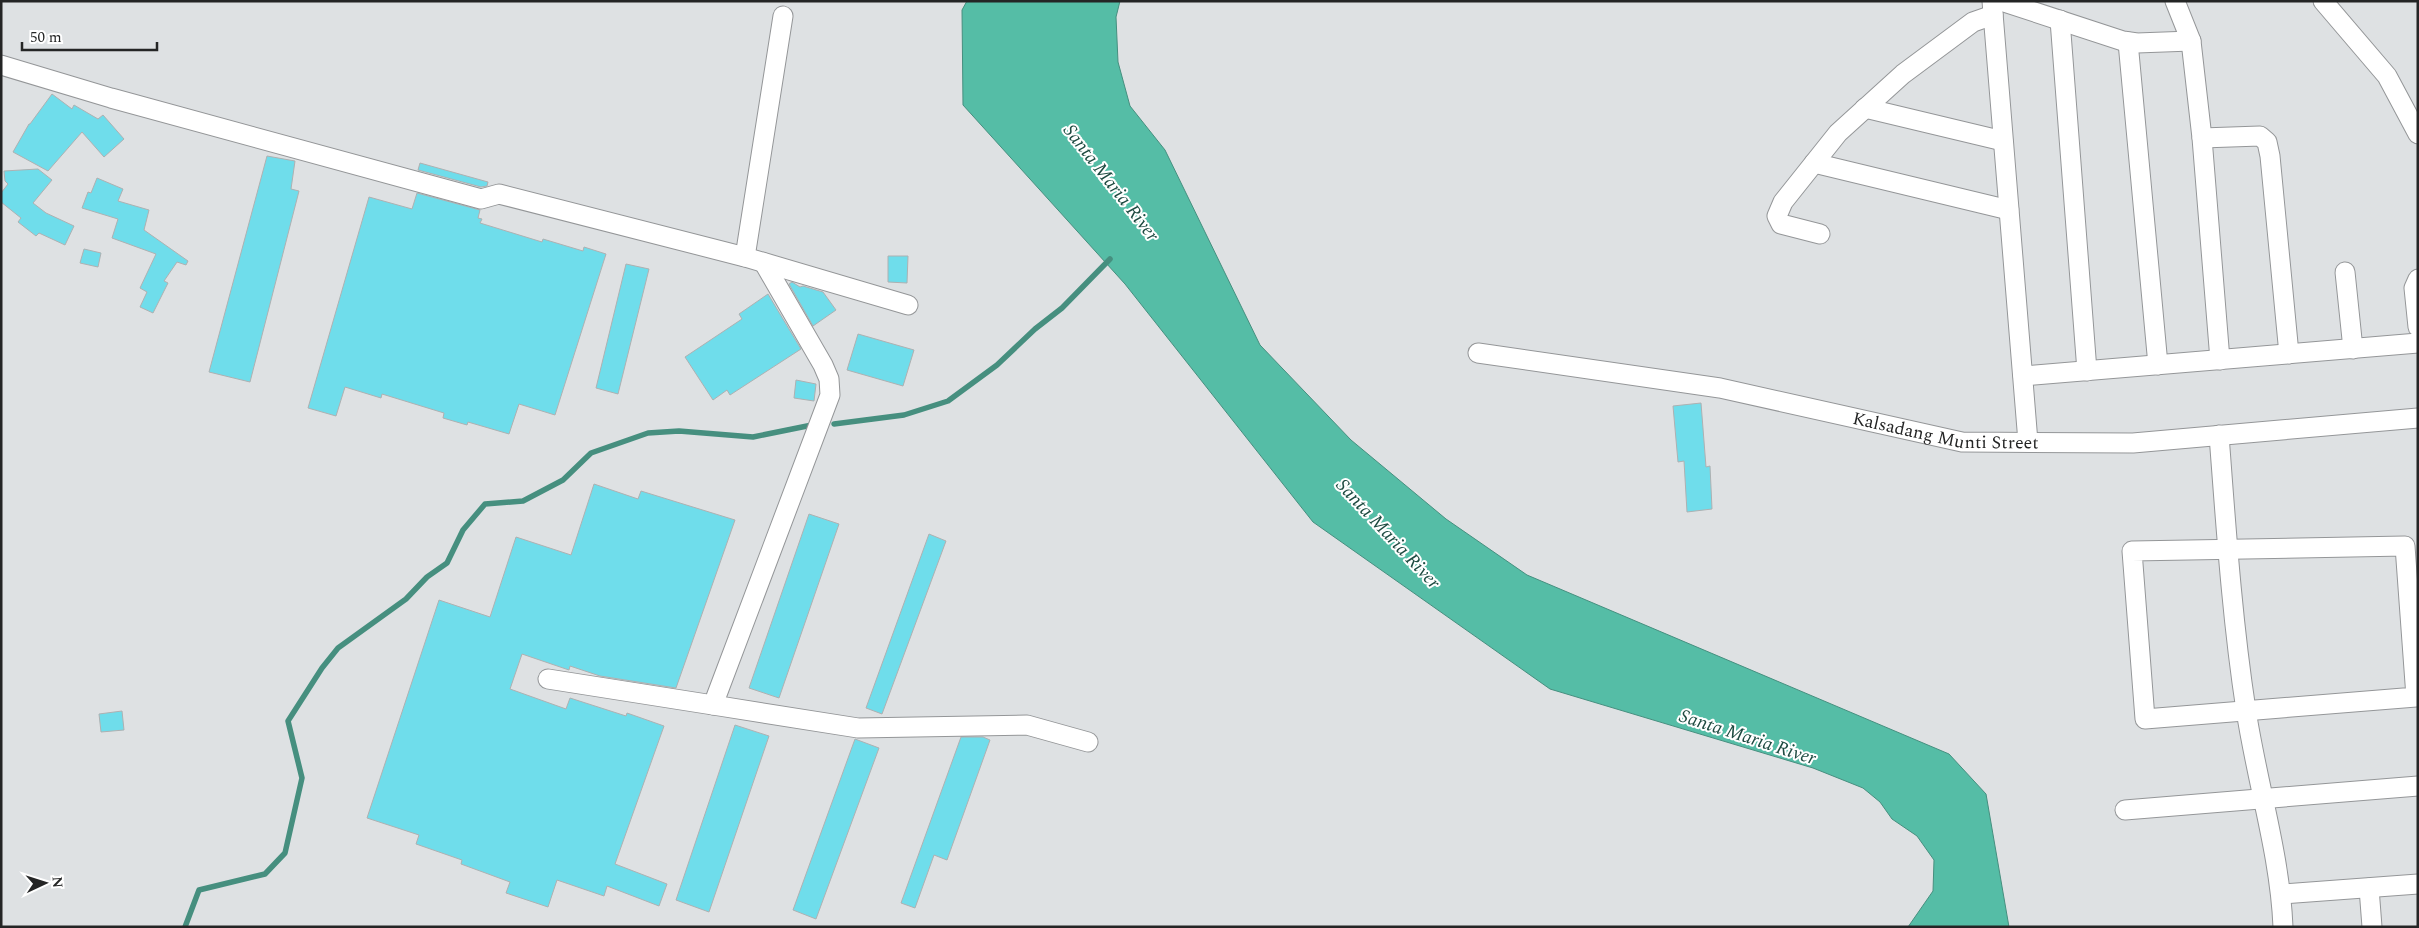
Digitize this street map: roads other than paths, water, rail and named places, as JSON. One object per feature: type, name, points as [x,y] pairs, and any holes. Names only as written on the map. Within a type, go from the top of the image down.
[{"type":"street","points":[[2175,1],[2191,41],[2202,138],[2220,360]]},
{"type":"street","points":[[2323,1],[2387,76],[2418,134]]},
{"type":"street","points":[[1820,234],[1781,224],[1777,216],[1783,202],[1838,134],[1865,108],[1903,74],[1995,6],[2060,20],[2128,42],[2191,41]]},
{"type":"street","points":[[1995,6],[2003,141],[2028,442]]},
{"type":"street","points":[[745,257],[783,16]]},
{"type":"street","points":[[2060,20],[2087,371]]},
{"type":"street","points":[[2128,42],[2158,365]]},
{"type":"street","points":[[1,66],[481,199],[500,194],[764,262],[908,305]]},
{"type":"street","points":[[1865,108],[2003,141]]},
{"type":"street","points":[[2202,138],[2260,136],[2267,142],[2270,156],[2289,354]]},
{"type":"street","points":[[1814,164],[2009,210]]},
{"type":"street","points":[[713,705],[830,395],[829,379],[823,365],[764,262]]},
{"type":"street","points":[[2345,272],[2353,349]]},
{"type":"street","points":[[2418,278],[2414,288],[2418,327]]},
{"type":"street","points":[[2022,376],[2418,344]]},
{"type":"street","name":"Kalsadang Munti Street","points":[[1478,354],[1720,388],[1962,442],[2133,443],[2418,418]]},
{"type":"street","points":[[2219,435],[2227,549],[2246,711],[2282,894],[2283,927]]},
{"type":"street","points":[[2405,546],[2416,697],[2246,711],[2145,719],[2132,551],[2405,546]]},
{"type":"street","points":[[548,679],[858,728],[1027,725],[1088,742]]},
{"type":"street","points":[[2125,810],[2418,786]]},
{"type":"street","points":[[2282,894],[2418,884]]},
{"type":"street","points":[[2369,888],[2372,927]]},
{"type":"water","name":"Santa Maria River","points":[[967,1],[1120,1],[1116,17],[1118,62],[1130,106],[1165,150],[1260,345],[1351,440],[1446,519],[1527,575],[1949,754],[1986,794],[2009,927],[1908,927],[1933,891],[1934,860],[1917,836],[1892,819],[1880,802],[1863,788],[1813,768],[1550,689],[1313,522],[1125,284],[963,105],[962,10]]},
{"type":"waterway","points":[[834,424],[904,415],[948,401],[997,365],[1035,329],[1062,308],[1110,259]]},
{"type":"waterway","points":[[185,927],[199,890],[265,874],[285,853],[302,778],[288,721],[322,668],[338,648],[406,599],[427,577],[447,563],[463,530],[485,504],[523,501],[563,480],[591,453],[648,433],[679,431],[753,437],[812,425]]}]
